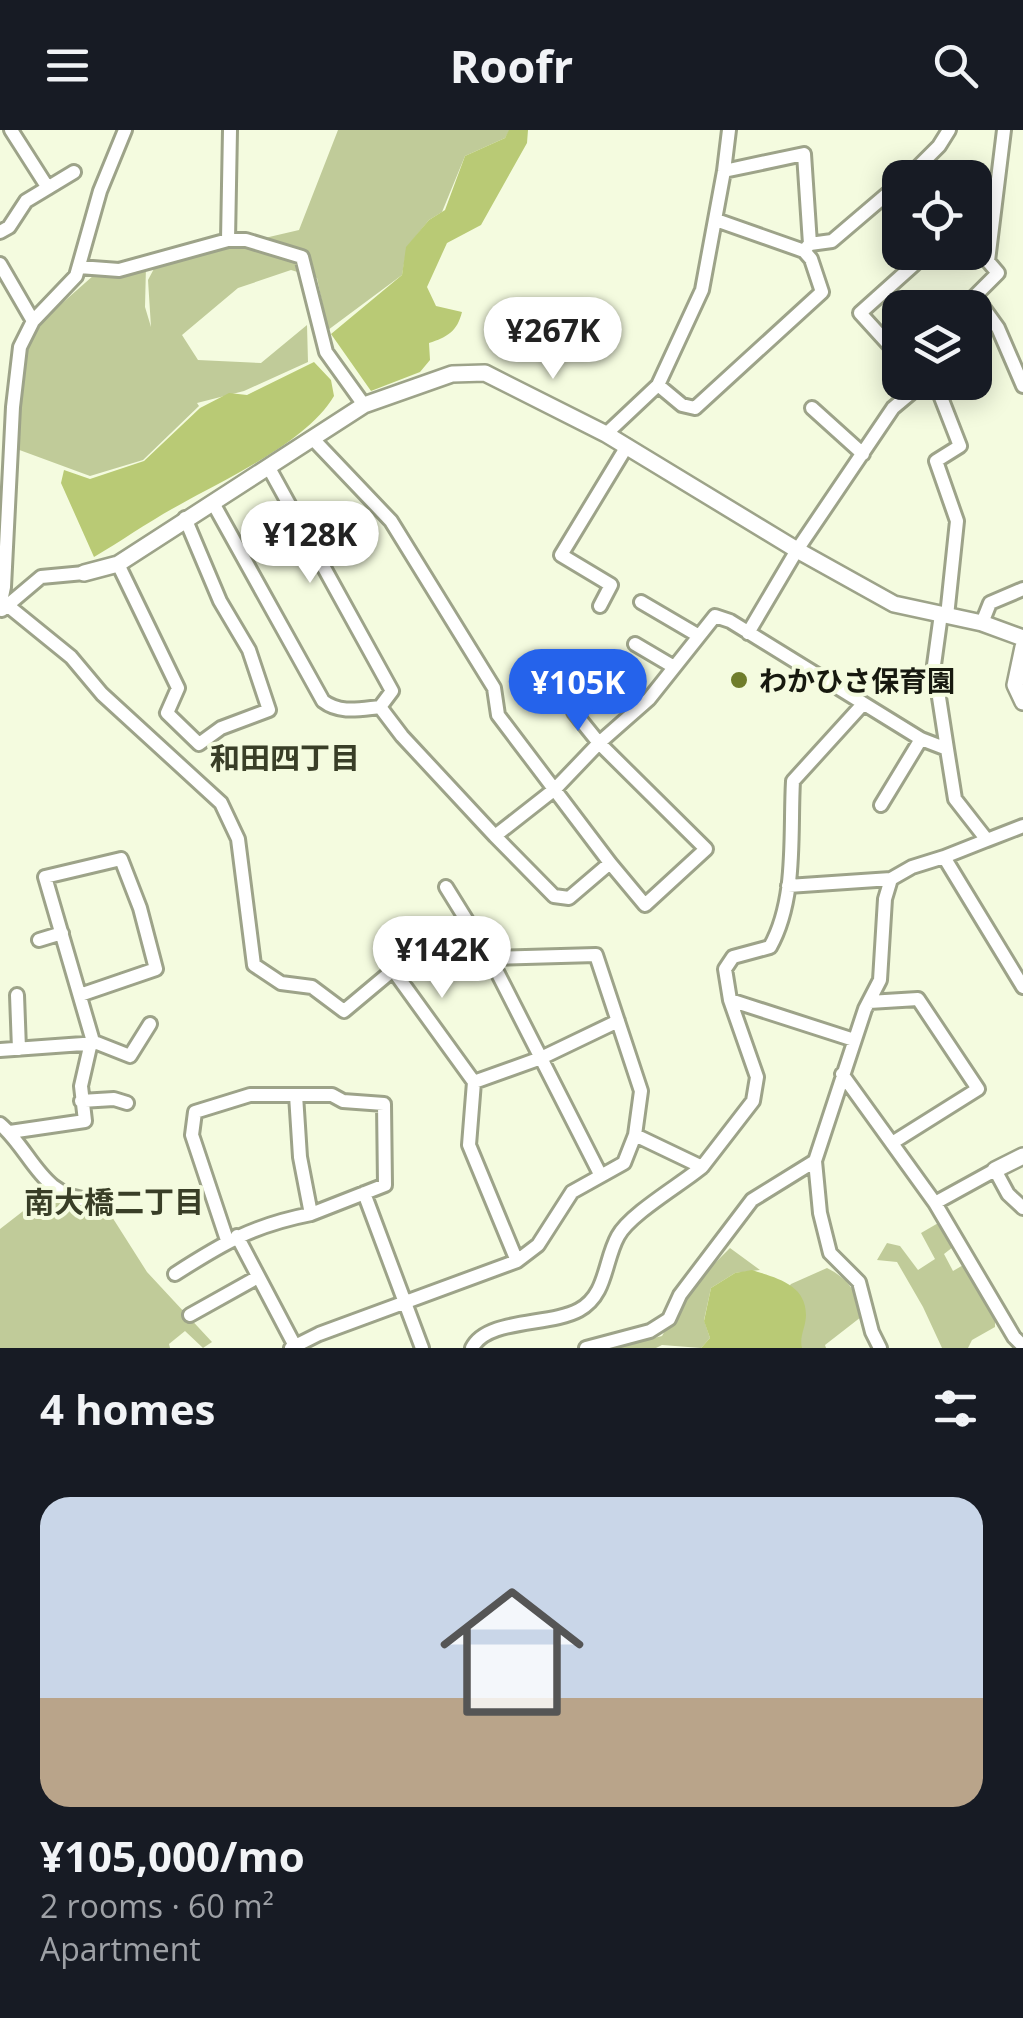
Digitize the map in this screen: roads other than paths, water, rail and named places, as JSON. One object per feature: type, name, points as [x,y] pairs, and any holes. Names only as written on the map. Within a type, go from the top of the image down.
[{"type":"street","points":[[11,130],[48,188]]},
{"type":"street","points":[[2,608],[6,408],[20,348],[33,321],[76,276],[100,191],[124,130]]},
{"type":"street","points":[[228,240],[230,130]]},
{"type":"street","points":[[606,434],[658,385],[702,290],[728,130]]},
{"type":"street","points":[[925,160],[948,130]]},
{"type":"street","points":[[992,228],[1004,130]]},
{"type":"street","points":[[658,385],[682,405],[695,408],[822,292],[807,247],[804,154],[724,171]]},
{"type":"street","points":[[0,232],[9,227],[26,202],[74,172]]},
{"type":"street","points":[[716,220],[807,247],[832,240],[882,199]]},
{"type":"street","points":[[79,267],[119,270],[228,240],[246,240],[302,257],[326,352],[364,405]]},
{"type":"street","points":[[0,264],[33,321]]},
{"type":"street","points":[[980,290],[998,273],[992,266]]},
{"type":"street","points":[[886,290],[908,270]]},
{"type":"street","points":[[882,294],[860,314],[882,338]]},
{"type":"street","points":[[992,320],[1023,386]]},
{"type":"street","points":[[2,608],[42,577],[84,573],[118,564],[364,405],[452,374],[486,373],[606,434],[894,604],[982,623],[1023,638]]},
{"type":"street","points":[[748,633],[797,550],[893,408],[903,400]]},
{"type":"street","points":[[943,400],[960,446],[936,461],[957,521],[934,665],[955,799],[987,840]]},
{"type":"street","points":[[812,408],[863,454]]},
{"type":"street","points":[[312,438],[391,521],[494,688],[498,714],[645,905],[706,849],[599,743],[574,712]]},
{"type":"street","points":[[600,606],[612,585],[561,555],[627,446]]},
{"type":"street","points":[[213,503],[323,701],[342,710],[380,707],[392,691],[269,468]]},
{"type":"street","points":[[118,564],[178,688],[166,712],[198,744],[221,728],[269,710],[248,650],[220,601],[185,518]]},
{"type":"street","points":[[982,623],[990,603],[1023,589]]},
{"type":"street","points":[[640,602],[698,636]]},
{"type":"street","points":[[2,608],[71,656],[102,694],[221,803],[238,839],[254,965],[281,983],[312,987],[344,1010],[394,970],[474,1082],[470,1144],[517,1261]]},
{"type":"street","points":[[495,836],[555,789],[649,698],[715,616],[921,739],[947,749]]},
{"type":"street","points":[[634,644],[674,667]]},
{"type":"street","points":[[1023,647],[1016,685],[1023,702]]},
{"type":"street","points":[[473,1345],[490,1330],[566,1316],[584,1308],[600,1288],[618,1235],[638,1213],[702,1168],[754,1101],[757,1077],[730,1000],[724,969],[733,956],[770,947],[788,886],[792,782],[863,704]]},
{"type":"street","points":[[380,707],[402,736],[554,896],[569,898],[610,863]]},
{"type":"street","points":[[881,805],[921,739]]},
{"type":"street","points":[[788,886],[891,879],[912,867],[1023,826]]},
{"type":"street","points":[[944,857],[1023,987]]},
{"type":"street","points":[[5,1128],[86,1122],[81,1086],[92,1044],[44,878],[121,859],[140,908],[156,970],[80,995]]},
{"type":"street","points":[[880,1348],[859,1282],[830,1253],[820,1213],[814,1160],[854,1040],[880,980],[891,879]]},
{"type":"street","points":[[446,888],[490,958],[600,1174]]},
{"type":"street","points":[[400,978],[470,928]]},
{"type":"street","points":[[39,940],[62,933]]},
{"type":"street","points":[[175,1274],[232,1238],[271,1222],[311,1214],[385,1185],[384,1104],[343,1101],[332,1096],[250,1095],[194,1112],[192,1136],[232,1238],[258,1277],[293,1347],[313,1343],[404,1302],[517,1261],[538,1244],[572,1192],[624,1163],[635,1135],[641,1090],[596,954],[490,958]]},
{"type":"street","points":[[16,995],[19,1049]]},
{"type":"street","points":[[869,1002],[918,998],[978,1089],[892,1144]]},
{"type":"street","points":[[730,1000],[854,1040]]},
{"type":"street","points":[[474,1082],[541,1058],[618,1020]]},
{"type":"street","points":[[0,1050],[103,1044],[130,1056],[150,1024]]},
{"type":"street","points":[[842,1074],[935,1203],[1022,1346]]},
{"type":"street","points":[[296,1094],[300,1157],[311,1214]]},
{"type":"street","points":[[81,1101],[114,1099],[127,1104]]},
{"type":"street","points":[[5,1128],[41,1176],[74,1198],[94,1200]]},
{"type":"street","points":[[635,1135],[702,1168]]},
{"type":"street","points":[[935,1203],[1023,1156]]},
{"type":"street","points":[[586,1348],[650,1331],[669,1319],[680,1295],[752,1200],[814,1160]]},
{"type":"street","points":[[995,1170],[1008,1194],[1023,1208]]},
{"type":"street","points":[[364,1193],[422,1348]]},
{"type":"street","points":[[190,1315],[258,1277]]},
{"type":"street","points":[[473,1345],[490,1348]]},
{"type":"place","name":"わかひさ保育園","points":[[739,680]]},
{"type":"district","name":"和田四丁目","points":[[285,757]]},
{"type":"district","name":"南大橋二丁目","points":[[114,1201]]}]
